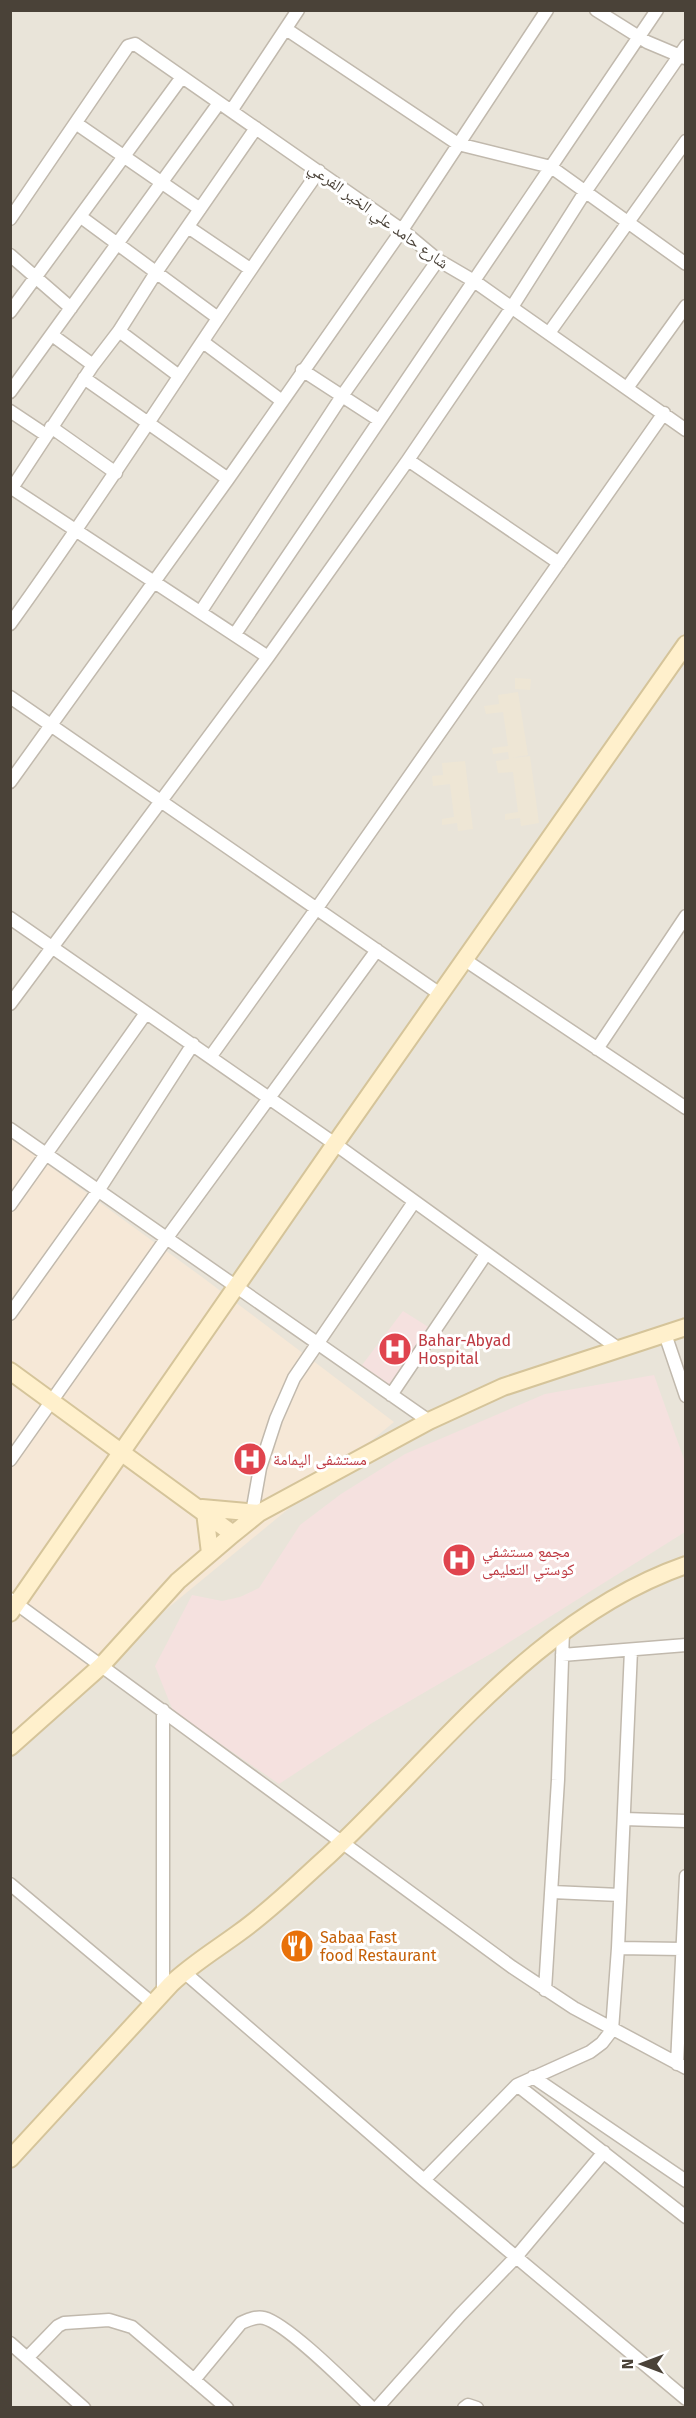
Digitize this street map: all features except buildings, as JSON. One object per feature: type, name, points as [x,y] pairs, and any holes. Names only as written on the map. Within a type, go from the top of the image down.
[{"type":"main road","points":[[13,1606],[685,645]]},
{"type":"main road","points":[[10,1747],[101,1666],[178,1581],[256,1513],[429,1421],[503,1387],[686,1328]]},
{"type":"main road","points":[[10,1371],[233,1533]]},
{"type":"main road","points":[[201,1509],[256,1513]]},
{"type":"main road","points":[[201,1509],[210,1553]]},
{"type":"main road","points":[[13,2151],[184,1972],[269,1909],[343,1842],[494,1691],[563,1630],[623,1593],[686,1565]]},
{"type":"street","points":[[231,111],[298,10]]},
{"type":"street","points":[[10,782],[228,479],[402,230],[547,10]]},
{"type":"street","points":[[10,1005],[268,657],[408,460],[512,307],[585,192],[684,53],[658,47],[596,10]]},
{"type":"street","points":[[235,633],[657,10]]},
{"type":"street","points":[[286,29],[458,144],[551,167],[686,264]]},
{"type":"street","name":"شارع حامد علي الخير الفرعي","points":[[76,124],[128,46],[132,43],[140,46],[402,230],[438,260],[512,307],[686,430]]},
{"type":"street","points":[[11,311],[182,77]]},
{"type":"street","points":[[10,392],[219,103]]},
{"type":"street","points":[[10,219],[76,124],[200,209]]},
{"type":"street","points":[[256,128],[157,271],[119,331],[93,364],[11,488],[201,610],[268,657]]},
{"type":"street","points":[[549,333],[686,141]]},
{"type":"street","points":[[10,624],[78,531],[250,269],[319,171]]},
{"type":"street","points":[[81,217],[218,318]]},
{"type":"street","points":[[188,227],[250,269]]},
{"type":"street","points":[[10,255],[70,308]]},
{"type":"street","points":[[201,610],[342,396],[438,260]]},
{"type":"street","points":[[627,388],[686,306]]},
{"type":"street","points":[[119,331],[179,376]]},
{"type":"street","points":[[52,335],[93,364]]},
{"type":"street","points":[[203,342],[282,401]]},
{"type":"street","points":[[302,370],[379,420]]},
{"type":"street","points":[[84,378],[228,479]]},
{"type":"street","points":[[10,411],[116,472]]},
{"type":"street","points":[[211,1056],[664,413]]},
{"type":"street","points":[[408,460],[559,563]]},
{"type":"street","points":[[10,697],[440,994]]},
{"type":"street","points":[[597,1049],[686,916]]},
{"type":"street","points":[[10,918],[211,1056],[619,1349]]},
{"type":"street","points":[[10,1460],[166,1239],[377,950]]},
{"type":"street","points":[[465,960],[686,1108]]},
{"type":"street","points":[[10,1205],[146,1013]]},
{"type":"street","points":[[10,1314],[98,1191],[193,1044]]},
{"type":"street","points":[[10,1129],[429,1421]]},
{"type":"street","points":[[256,1513],[260,1468],[276,1419],[294,1378],[414,1202]]},
{"type":"street","points":[[391,1395],[486,1254]]},
{"type":"street","points":[[665,1334],[686,1396]]},
{"type":"street","points":[[13,1606],[163,1710],[545,1990],[612,2030],[681,2066],[682,1949],[686,1876]]},
{"type":"street","points":[[545,1990],[552,1892],[563,1630]]},
{"type":"street","points":[[562,1655],[686,1645]]},
{"type":"street","points":[[424,2180],[517,2085],[590,2052],[602,2043],[612,2030],[618,1948],[631,1650]]},
{"type":"street","points":[[157,1998],[163,1710]]},
{"type":"street","points":[[624,1819],[686,1821]]},
{"type":"street","points":[[10,1884],[157,1998]]},
{"type":"street","points":[[552,1892],[620,1895]]},
{"type":"street","points":[[618,1948],[682,1949]]},
{"type":"street","points":[[184,1972],[424,2180],[686,2399]]},
{"type":"street","points":[[533,2077],[686,2181]]},
{"type":"street","points":[[517,2085],[686,2217]]},
{"type":"street","points":[[377,2408],[460,2315],[516,2257],[604,2152]]},
{"type":"street","points":[[194,2380],[241,2323],[250,2319],[263,2318],[301,2343],[372,2408]]},
{"type":"street","points":[[27,2358],[58,2326],[64,2323],[109,2320],[132,2327],[227,2408]]},
{"type":"street","points":[[10,2343],[84,2408]]},
{"type":"street","points":[[464,2408],[471,2405],[477,2408]]},
{"type":"shaded area","points":[[11,11],[685,11],[685,2407],[11,2407]]},
{"type":"shaded area","points":[[515,678],[531,679],[530,690],[515,689]]},
{"type":"shaded area","points":[[518,692],[528,755],[511,758],[530,756],[539,823],[521,826],[520,818],[505,820],[505,814],[518,812],[513,772],[498,773],[496,761],[509,759],[508,752],[493,754],[492,748],[508,746],[503,712],[486,714],[484,706],[499,704],[498,695]]},
{"type":"shaded area","points":[[465,761],[473,829],[458,831],[457,823],[442,825],[442,819],[454,817],[450,784],[433,786],[432,776],[443,775],[442,763]]},
{"type":"shaded area","points":[[11,1138],[202,1277],[394,1422],[11,1737]]},
{"type":"shaded area","name":"Bahar-Abyad Hospital","points":[[403,1311],[430,1328],[387,1388],[359,1369]]},
{"type":"shaded area","name":"مجمع مستشفي كوستي التعليمى","points":[[654,1375],[685,1462],[685,1532],[492,1653],[372,1723],[279,1784],[173,1711],[155,1666],[192,1595],[222,1601],[240,1597],[259,1588],[300,1525],[341,1494],[405,1454],[545,1394]]},
{"type":"shaded area","name":"مستشفى اليمامة","points":[[250,1443],[264,1451],[255,1475],[235,1468]]},
{"type":"place","name":"Bahar-Abyad Hospital","points":[[395,1349]]},
{"type":"place","name":"مستشفى اليمامة","points":[[250,1459]]},
{"type":"place","name":"مجمع مستشفي كوستي التعليمى","points":[[459,1560]]},
{"type":"place","name":"Sabaa Fast food Restaurant","points":[[297,1946]]}]
